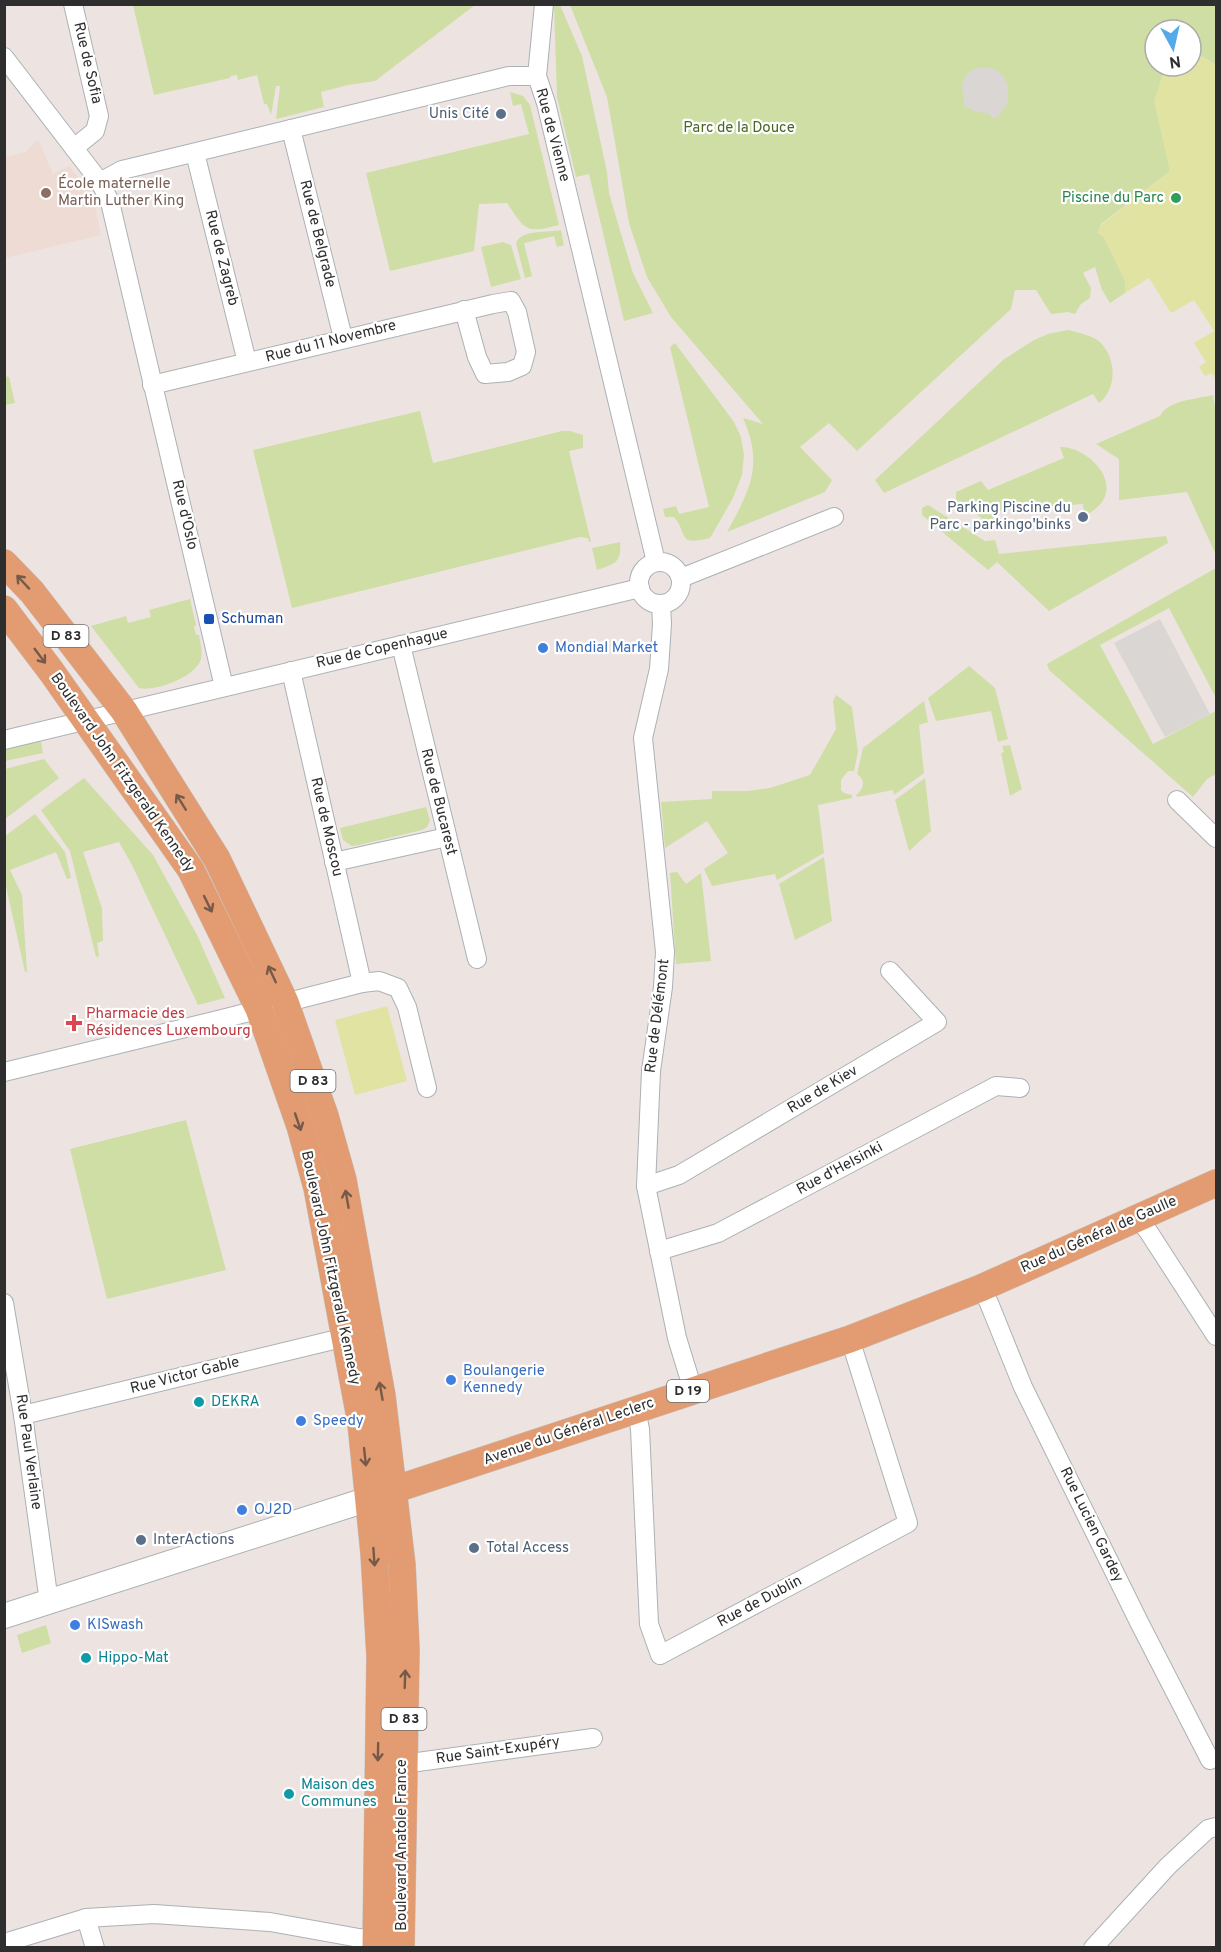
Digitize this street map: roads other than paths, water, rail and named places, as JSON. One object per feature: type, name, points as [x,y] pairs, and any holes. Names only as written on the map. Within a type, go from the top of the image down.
[{"type":"main road","name":"Boulevard John Fitzgerald Kennedy","points":[[4,563],[32,592],[124,711],[218,859],[285,1002],[325,1116],[343,1180],[382,1396],[394,1490]]},
{"type":"main road","name":"Boulevard John Fitzgerald Kennedy","points":[[4,609],[191,870],[259,1009],[300,1126],[317,1188],[362,1423],[369,1498]]},
{"type":"main road","name":"Rue du Général de Gaulle","points":[[981,1288],[1216,1183]]},
{"type":"main road","name":"Avenue du Général Leclerc","points":[[394,1490],[850,1339],[981,1288]]},
{"type":"main road","name":"D 19","points":[[369,1498],[394,1490]]},
{"type":"main road","name":"Boulevard Anatole France","points":[[384,1945],[402,1764],[406,1650],[403,1580],[394,1490]]},
{"type":"main road","name":"Boulevard Anatole France","points":[[369,1498],[375,1553],[380,1656],[384,1945]]},
{"type":"street","name":"Rue de Sofia","points":[[73,4],[99,116],[95,130],[74,148]]},
{"type":"street","points":[[537,76],[544,4]]},
{"type":"street","points":[[4,57],[100,182]]},
{"type":"street","name":"Rue de Vienne","points":[[100,182],[122,170],[509,76],[537,76],[546,103],[656,562]]},
{"type":"street","name":"Rue de Belgrade","points":[[291,129],[343,338]]},
{"type":"street","name":"Rue de Zagreb","points":[[195,153],[247,362]]},
{"type":"street","name":"Rue d'Oslo","points":[[100,182],[110,202],[224,687]]},
{"type":"street","name":"Rue du 11 Novembre","points":[[152,385],[343,338],[465,310],[511,301],[517,312],[526,352],[522,366],[508,372],[485,374],[477,357],[465,310]]},
{"type":"street","points":[[681,578],[834,517]]},
{"type":"street","points":[[656,562],[671,565],[681,578],[681,585],[675,598],[662,604],[648,600],[640,588],[639,580],[642,572],[656,562]]},
{"type":"street","name":"Rue de Copenhague","points":[[4,740],[640,588]]},
{"type":"street","name":"Rue de Délémont","points":[[662,604],[663,624],[659,669],[643,738],[665,952],[663,987],[651,1071],[645,1186],[677,1338],[693,1390]]},
{"type":"street","name":"Rue de Bucarest","points":[[401,645],[477,959]]},
{"type":"street","name":"Rue de Moscou","points":[[291,671],[362,983]]},
{"type":"street","points":[[1177,800],[1216,838]]},
{"type":"street","points":[[334,862],[447,837]]},
{"type":"street","name":"Rue de Kiev","points":[[645,1186],[679,1175],[938,1022],[890,971]]},
{"type":"street","points":[[4,1072],[362,983],[379,981],[398,988],[407,1006],[427,1088]]},
{"type":"street","name":"Rue d'Helsinki","points":[[658,1251],[718,1233],[996,1086],[1020,1088]]},
{"type":"street","points":[[1138,1219],[1216,1336]]},
{"type":"street","name":"Rue Lucien Gardey","points":[[981,1288],[1023,1387],[1210,1760]]},
{"type":"street","name":"Rue Paul Verlaine","points":[[4,1303],[23,1415],[49,1602]]},
{"type":"street","name":"Rue Victor Gable","points":[[23,1415],[346,1337]]},
{"type":"street","name":"Rue de Dublin","points":[[636,1410],[640,1429],[649,1624],[660,1656],[908,1523],[850,1339]]},
{"type":"street","points":[[4,1616],[369,1498]]},
{"type":"street","name":"Rue Saint-Exupéry","points":[[402,1764],[593,1738]]},
{"type":"street","points":[[1092,1947],[1168,1866],[1208,1829],[1216,1827]]},
{"type":"street","points":[[4,1943],[86,1918],[154,1914],[270,1922],[359,1938],[384,1945]]},
{"type":"street","points":[[86,1918],[95,1947]]},
{"type":"place","name":"Unis Cité","points":[[501,114]]},
{"type":"place","name":"École maternelle Martin Luther King","points":[[46,193]]},
{"type":"place","name":"Piscine du Parc","points":[[1176,198]]},
{"type":"place","name":"Parking Piscine du Parc - parkingo'binks","points":[[1083,517]]},
{"type":"place","name":"Schuman","points":[[209,619]]},
{"type":"place","name":"Mondial Market","points":[[543,648]]},
{"type":"place","name":"Pharmacie des Résidences Luxembourg","points":[[74,1023]]},
{"type":"place","name":"Boulangerie Kennedy","points":[[451,1380]]},
{"type":"place","name":"DEKRA","points":[[199,1402]]},
{"type":"place","name":"Speedy","points":[[301,1421]]},
{"type":"place","name":"OJ2D","points":[[242,1510]]},
{"type":"place","name":"InterActions","points":[[141,1540]]},
{"type":"place","name":"Total Access","points":[[474,1548]]},
{"type":"place","name":"KISwash","points":[[75,1625]]},
{"type":"place","name":"Hippo-Mat","points":[[86,1658]]},
{"type":"place","name":"Maison des Communes","points":[[289,1794]]},
{"type":"park label","name":"Parc de la Douce","points":[[739,128]]}]
